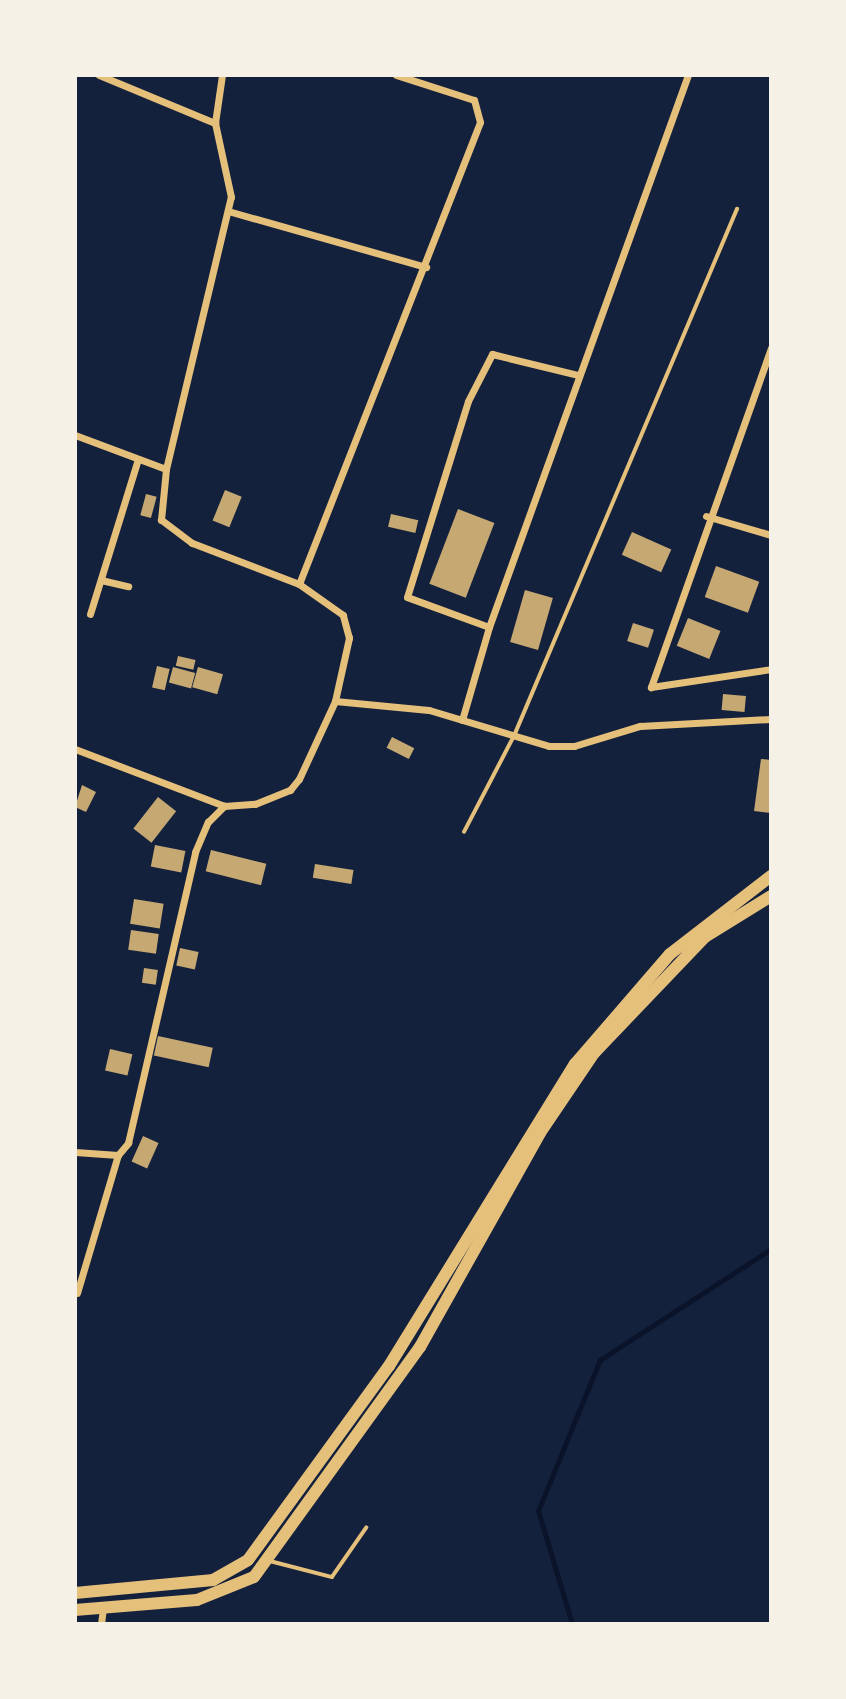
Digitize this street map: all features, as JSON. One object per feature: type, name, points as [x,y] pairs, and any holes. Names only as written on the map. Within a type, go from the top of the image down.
[{"type":"main road","points":[[75,1593],[213,1580],[248,1560],[389,1366],[575,1064],[670,954],[771,876]]},
{"type":"main road","points":[[75,1610],[197,1600],[236,1587],[268,1560],[420,1347],[540,1133],[594,1053],[705,937],[771,895]]},
{"type":"street","points":[[99,75],[215,123]]},
{"type":"street","points":[[75,749],[224,806],[255,804],[290,790],[335,701],[349,638],[343,615],[299,584],[173,531],[161,520],[166,469],[228,211],[215,123],[222,75]]},
{"type":"street","points":[[299,584],[426,267],[482,111],[474,100],[396,75]]},
{"type":"street","points":[[462,720],[489,627],[688,75]]},
{"type":"street","points":[[228,211],[426,267]]},
{"type":"street","points":[[771,348],[706,516],[651,687],[771,669]]},
{"type":"street","points":[[489,627],[407,597],[468,401],[492,354],[578,375]]},
{"type":"street","points":[[75,435],[166,469]]},
{"type":"street","points":[[90,614],[138,459]]},
{"type":"street","points":[[706,516],[771,535]]},
{"type":"street","points":[[101,580],[128,586]]},
{"type":"street","points":[[335,701],[385,702],[462,720],[514,736],[574,746],[640,726],[771,719]]},
{"type":"street","points":[[78,1293],[118,1155],[137,1119],[195,852],[208,822],[224,806]]},
{"type":"street","points":[[75,1152],[118,1155]]},
{"type":"street","points":[[100,1624],[103,1607]]},
{"type":"lane","points":[[464,832],[514,736],[737,209]]},
{"type":"lane","points":[[268,1560],[332,1577],[366,1528]]},
{"type":"building","points":[[225,490],[242,497],[229,527],[213,521]]},
{"type":"building","points":[[146,494],[157,497],[151,518],[140,515]]},
{"type":"building","points":[[458,509],[494,523],[466,598],[429,584]]},
{"type":"building","points":[[391,514],[418,520],[415,533],[388,527]]},
{"type":"building","points":[[632,532],[671,549],[661,572],[622,555]]},
{"type":"building","points":[[716,566],[759,582],[748,613],[705,597]]},
{"type":"building","points":[[525,590],[553,598],[538,650],[510,642]]},
{"type":"building","points":[[688,618],[720,631],[709,659],[677,646]]},
{"type":"building","points":[[633,623],[654,630],[648,648],[627,641]]},
{"type":"building","points":[[178,656],[196,660],[193,670],[176,666]]},
{"type":"building","points":[[157,666],[170,669],[165,690],[152,687]]},
{"type":"building","points":[[173,667],[195,673],[191,688],[169,682]]},
{"type":"building","points":[[198,667],[223,674],[217,694],[192,687]]},
{"type":"building","points":[[723,694],[746,696],[745,712],[722,710]]},
{"type":"building","points":[[392,737],[414,748],[409,759],[387,748]]},
{"type":"building","points":[[761,759],[771,760],[771,813],[754,811]]},
{"type":"building","points":[[82,785],[96,792],[86,812],[75,807]]},
{"type":"building","points":[[158,797],[176,811],[151,843],[133,829]]},
{"type":"building","points":[[155,845],[185,851],[181,873],[151,867]]},
{"type":"building","points":[[211,850],[266,864],[261,885],[206,871]]},
{"type":"building","points":[[315,864],[354,870],[351,884],[313,878]]},
{"type":"building","points":[[134,899],[164,904],[160,928],[130,924]]},
{"type":"building","points":[[131,930],[159,934],[156,954],[128,950]]},
{"type":"building","points":[[180,948],[199,952],[195,970],[176,966]]},
{"type":"building","points":[[144,968],[158,970],[156,985],[142,983]]},
{"type":"building","points":[[158,1036],[213,1048],[209,1067],[154,1056]]},
{"type":"building","points":[[110,1049],[132,1054],[127,1076],[105,1070]]},
{"type":"building","points":[[143,1136],[159,1143],[147,1168],[132,1162]]},
{"type":"waterway","points":[[572,1624],[538,1511],[600,1360],[771,1249]]}]
